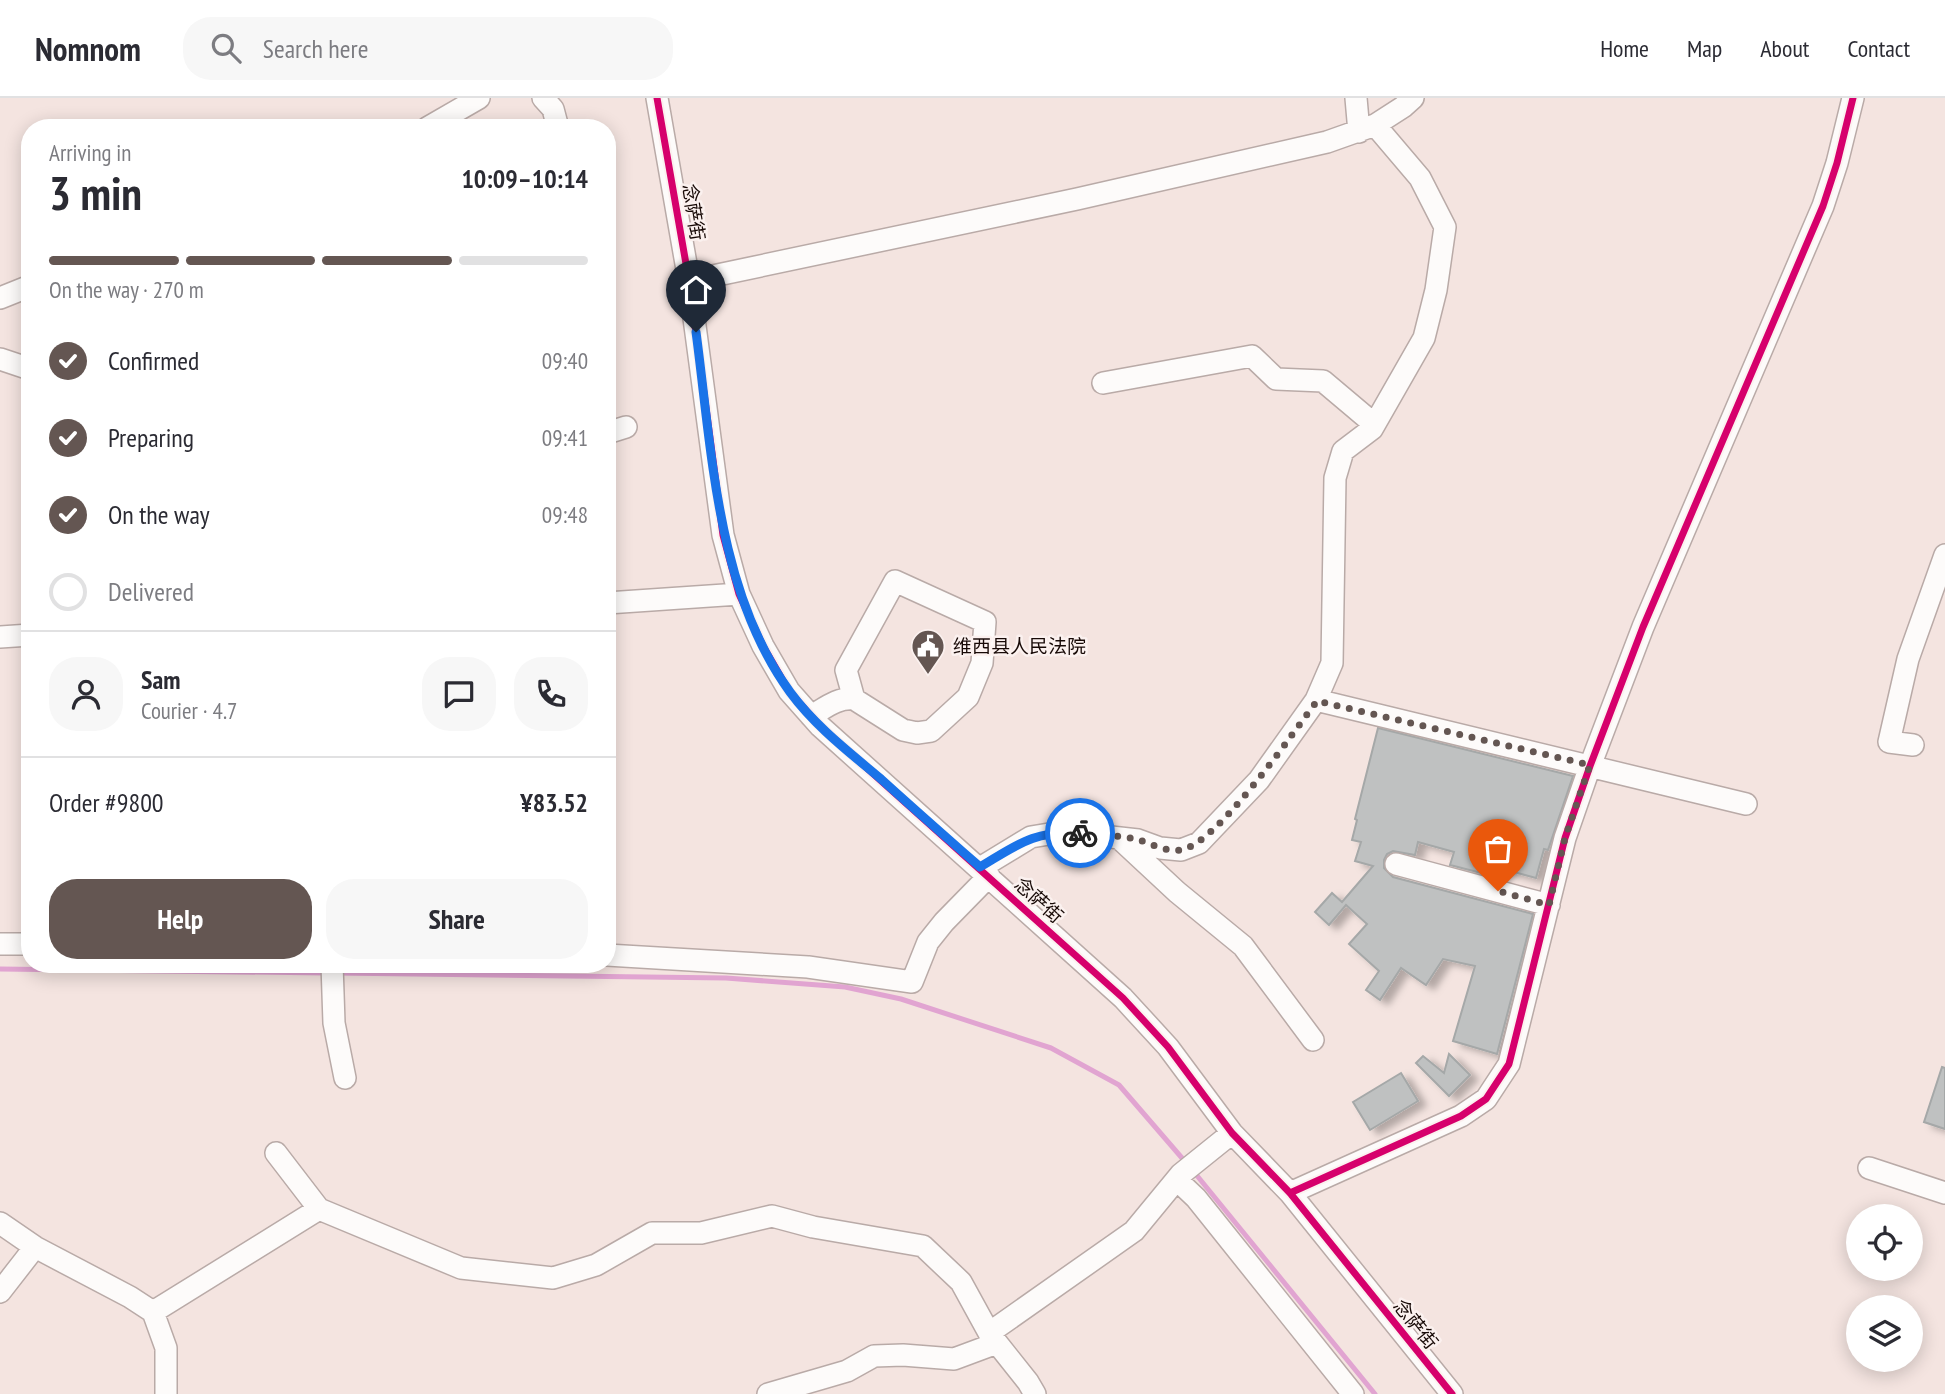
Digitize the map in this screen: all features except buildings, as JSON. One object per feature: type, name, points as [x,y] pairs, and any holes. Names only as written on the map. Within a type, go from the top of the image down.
[{"type":"street","points":[[443,119],[479,98]]},
{"type":"street","points":[[544,98],[553,109],[556,119]]},
{"type":"street","name":"念萨街","points":[[657,98],[689,281],[723,535],[739,594],[763,646],[789,691],[811,716],[1123,998],[1168,1047],[1232,1133],[1290,1193],[1452,1394]]},
{"type":"street","points":[[616,956],[808,967],[912,982],[928,942],[985,872],[1031,837],[1075,833],[1138,840],[1160,848],[1181,850],[1199,843],[1259,780],[1317,701],[1332,663],[1335,478],[1343,451],[1374,424],[1424,338],[1436,290],[1445,227],[1420,178],[1367,128],[1356,98]]},
{"type":"street","points":[[689,281],[1077,199],[1327,142],[1367,128],[1404,107],[1413,98]]},
{"type":"street","points":[[1290,1193],[1461,1116],[1486,1099],[1509,1064],[1565,838],[1590,765],[1674,551],[1767,341],[1823,206],[1853,98]]},
{"type":"street","points":[[0,298],[21,290]]},
{"type":"street","points":[[1103,383],[1252,356],[1276,380],[1324,381],[1374,424]]},
{"type":"street","points":[[0,359],[21,366]]},
{"type":"street","points":[[1913,745],[1889,742],[1908,659],[1945,555]]},
{"type":"street","points":[[811,716],[845,698],[854,699],[903,730],[917,733],[931,731],[968,697],[982,663],[985,622],[895,581],[846,670],[854,699]]},
{"type":"street","points":[[616,602],[739,594]]},
{"type":"street","points":[[0,637],[21,636]]},
{"type":"street","points":[[1317,701],[1746,804]]},
{"type":"street","points":[[1119,838],[1177,892],[1243,946],[1313,1040]]},
{"type":"street","points":[[1396,864],[1549,905]]},
{"type":"street","points":[[0,944],[21,944]]},
{"type":"street","points":[[332,973],[334,1023],[345,1078]]},
{"type":"street","points":[[768,1394],[847,1371],[874,1356],[954,1359],[993,1338],[1134,1231],[1185,1172],[1232,1133]]},
{"type":"street","points":[[276,1153],[319,1209],[461,1268],[553,1278],[596,1265],[652,1233],[701,1233],[772,1216],[813,1227],[923,1247],[961,1282],[993,1338],[1035,1394]]},
{"type":"street","points":[[1869,1168],[1945,1194]]},
{"type":"street","points":[[1185,1172],[1196,1198],[1353,1394]]},
{"type":"street","points":[[152,1312],[319,1209]]},
{"type":"street","points":[[0,1223],[35,1247],[130,1297],[152,1312],[166,1348],[166,1394]]},
{"type":"street","points":[[0,1292],[35,1247]]},
{"type":"waterway","points":[[0,969],[21,969]]},
{"type":"waterway","points":[[336,973],[726,978],[845,987],[901,999],[1051,1048],[1119,1085],[1188,1165]]},
{"type":"waterway","points":[[1194,1172],[1375,1394]]},
{"type":"cycle path","points":[[657,98],[689,281],[723,535],[739,594],[763,646],[789,691],[820,726],[1123,998],[1168,1047],[1232,1133],[1290,1193],[1452,1394]]},
{"type":"cycle path","points":[[1290,1193],[1461,1116],[1486,1099],[1509,1064],[1565,838],[1590,766],[1643,627],[1823,206],[1853,98]]},
{"type":"way so far","points":[[1080,833],[1138,840],[1160,848],[1181,850],[1199,843],[1259,780],[1317,701],[1590,765],[1565,838],[1549,905],[1498,891]]},
{"type":"place","name":"维西县人民法院","points":[[928,676]]},
{"type":"route","points":[[696,332],[723,535],[739,594],[763,646],[789,691],[820,726],[980,867],[1031,837],[1080,833]]}]
